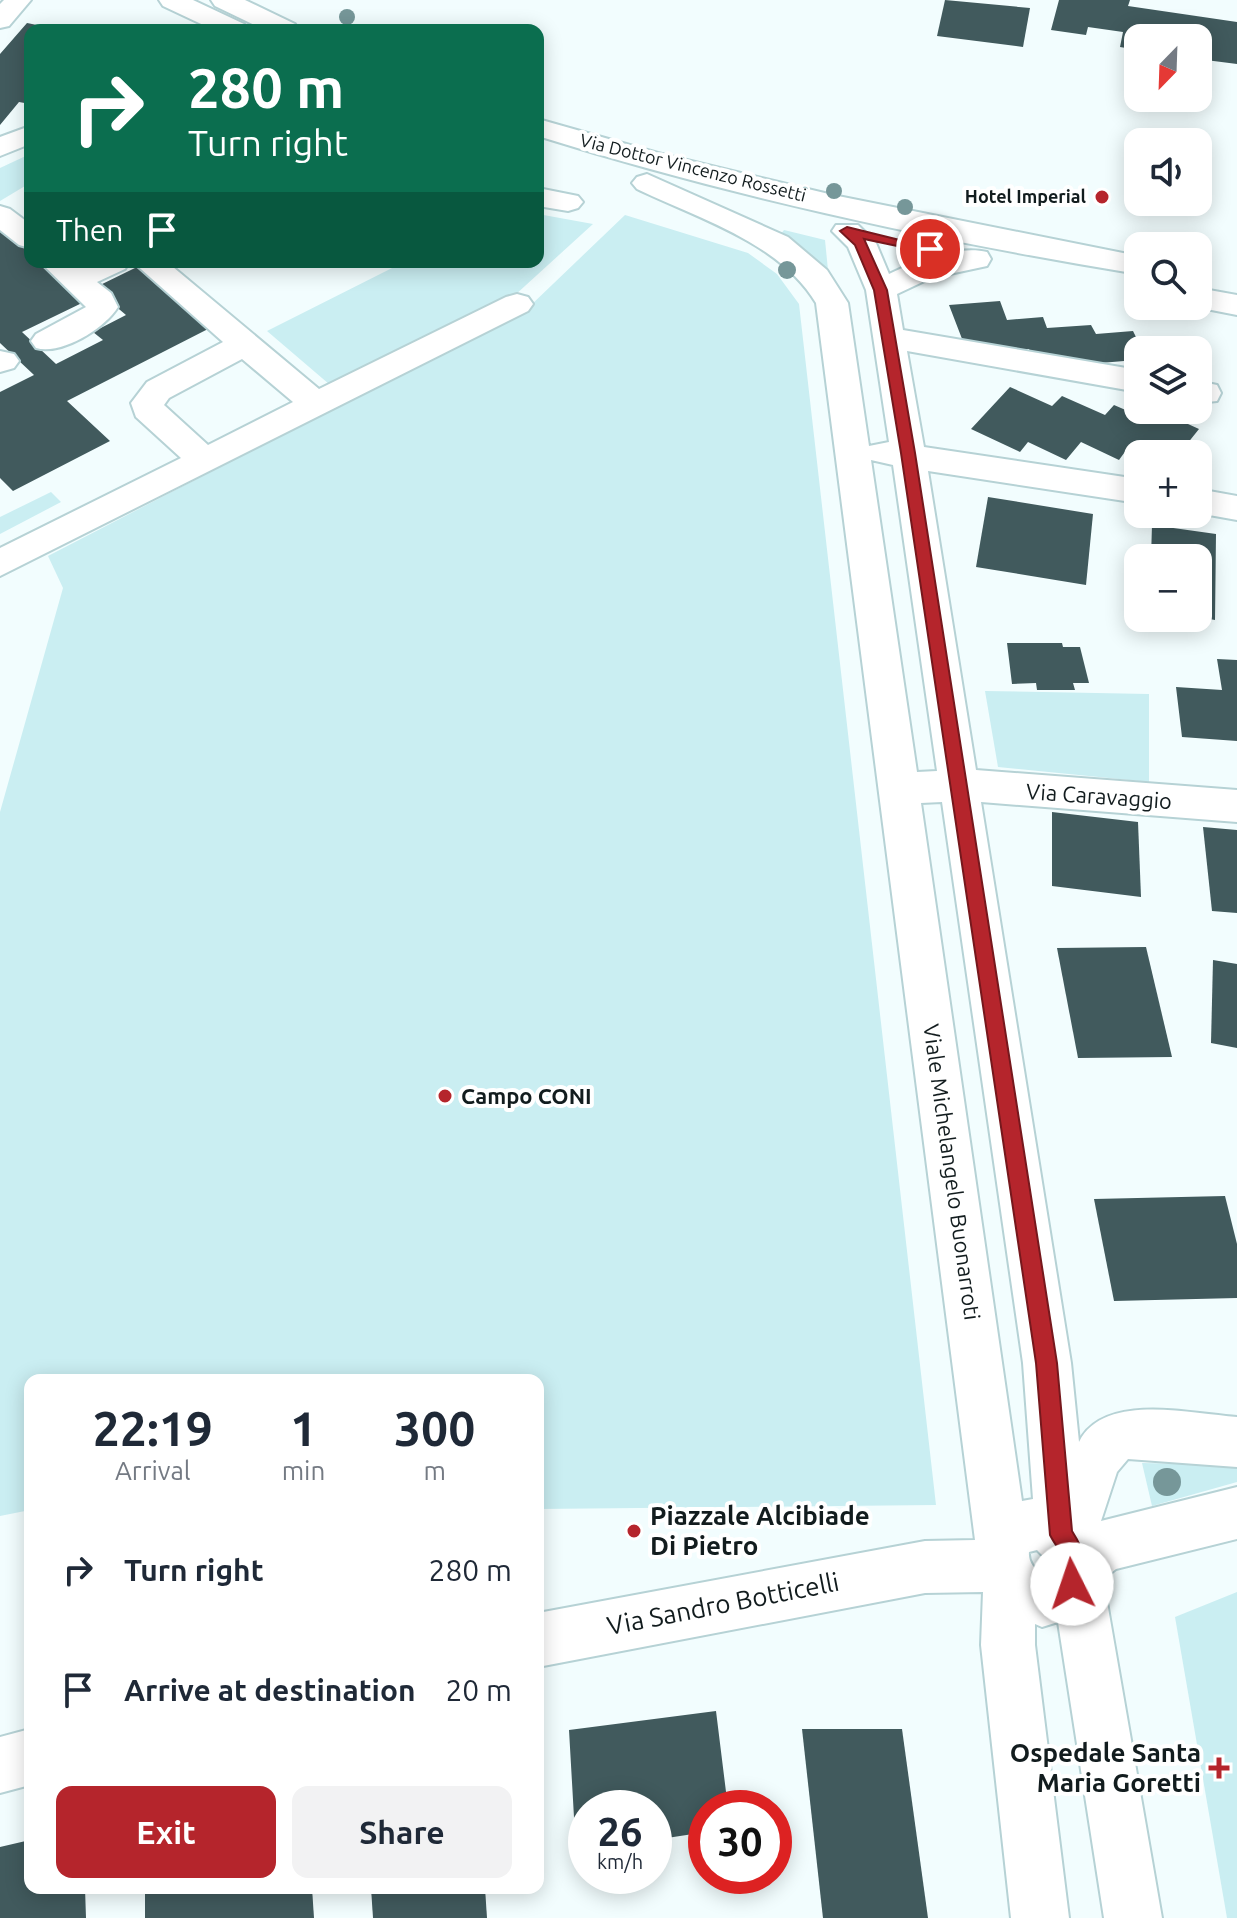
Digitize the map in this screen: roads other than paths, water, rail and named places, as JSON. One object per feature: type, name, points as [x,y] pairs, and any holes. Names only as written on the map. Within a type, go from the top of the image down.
[{"type":"street","points":[[0,20],[18,0]]},
{"type":"street","points":[[224,0],[274,24]]},
{"type":"street","points":[[170,2],[221,24]]},
{"type":"street","name":"Via Dottor Vincenzo Rossetti","points":[[544,129],[976,259],[1124,286]]},
{"type":"street","points":[[0,147],[24,137]]},
{"type":"street","name":"Via Dottor Vincenzo Rossetti","points":[[544,153],[647,183],[1124,263]]},
{"type":"street","name":"Viale Michelangelo Buonarroti","points":[[647,183],[777,244],[816,277],[832,303],[1005,1567],[1008,1645],[1040,1918]]},
{"type":"street","points":[[544,198],[568,202]]},
{"type":"street","points":[[0,215],[24,234]]},
{"type":"street","points":[[848,219],[881,290],[962,785],[1047,1363],[1070,1554],[1133,1918]]},
{"type":"street","name":"Viale Michelangelo Buonarroti","points":[[832,303],[838,289],[839,246],[848,219]]},
{"type":"street","points":[[881,290],[922,270],[976,259]]},
{"type":"street","points":[[156,268],[219,317],[245,344],[316,404]]},
{"type":"street","points":[[47,341],[97,315],[102,307],[100,300],[66,271]]},
{"type":"street","points":[[1212,277],[1237,281]]},
{"type":"street","points":[[1212,301],[1237,305]]},
{"type":"street","points":[[0,563],[517,304]]},
{"type":"street","points":[[889,338],[1124,379]]},
{"type":"street","points":[[204,460],[148,409],[147,403],[158,390],[245,344]]},
{"type":"street","points":[[850,450],[908,453],[1124,489]]},
{"type":"street","points":[[1212,504],[1237,508]]},
{"type":"street","points":[[899,789],[962,785]]},
{"type":"street","name":"Via Caravaggio","points":[[962,785],[1237,806]]},
{"type":"street","points":[[1005,1567],[1018,1590],[1042,1601],[1065,1593],[1070,1554],[1103,1446],[1116,1438],[1124,1434],[1237,1442]]},
{"type":"street","points":[[1070,1554],[1237,1513]]},
{"type":"street","name":"Via Sandro Botticelli","points":[[544,1639],[925,1567],[1005,1567]]},
{"type":"street","points":[[0,1765],[24,1759]]},
{"type":"place","name":"Hotel Imperial","points":[[1102,197]]},
{"type":"place","name":"Campo CONI","points":[[445,1096]]},
{"type":"place","name":"Piazzale Alcibiade Di Pietro","points":[[634,1531]]},
{"type":"place","name":"Ospedale Santa Maria Goretti","points":[[1219,1768]]}]
